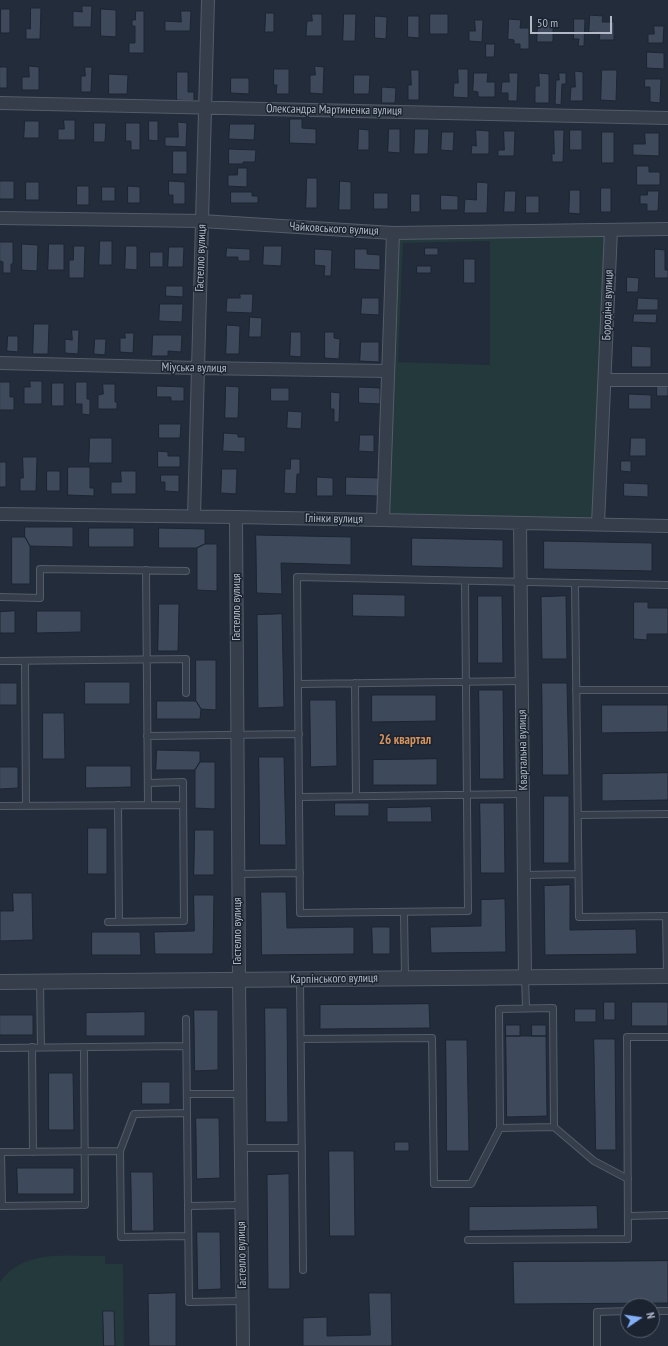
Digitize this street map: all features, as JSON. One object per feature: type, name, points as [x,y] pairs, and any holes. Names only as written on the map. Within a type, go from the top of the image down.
[{"type":"street","name":"Гастелло вулиця","points":[[194,516],[208,0]]},
{"type":"street","name":"Олександра Мартиненка вулиця","points":[[0,103],[668,118]]},
{"type":"street","name":"Чайковського вулиця","points":[[0,218],[202,221],[393,233],[668,229]]},
{"type":"street","name":"Бородіна вулиця","points":[[598,524],[611,230]]},
{"type":"street","points":[[384,520],[393,233]]},
{"type":"street","name":"Міуська вулиця","points":[[0,363],[388,371]]},
{"type":"street","points":[[605,380],[668,380]]},
{"type":"street","name":"Глінки вулиця","points":[[0,514],[194,516],[668,526]]},
{"type":"street","name":"Гастелло вулиця","points":[[236,517],[238,980],[243,1346]]},
{"type":"street","name":"Квартальна вулиця","points":[[520,523],[525,978]]},
{"type":"street","name":"Карпінського вулиця","points":[[0,982],[667,976]]},
{"type":"lane","points":[[0,597],[40,598],[40,569],[186,570]]},
{"type":"lane","points":[[146,570],[148,805]]},
{"type":"lane","points":[[465,581],[468,911],[300,913],[297,577],[668,585]]},
{"type":"lane","points":[[575,583],[579,917],[667,916],[667,976]]},
{"type":"lane","points":[[0,661],[186,659],[186,693]]},
{"type":"lane","points":[[24,661],[26,806]]},
{"type":"lane","points":[[298,684],[522,681]]},
{"type":"lane","points":[[355,683],[356,796]]},
{"type":"lane","points":[[576,690],[668,690]]},
{"type":"lane","points":[[147,736],[299,734]]},
{"type":"lane","points":[[108,922],[184,921],[183,782],[148,782]]},
{"type":"lane","points":[[299,796],[523,794]]},
{"type":"lane","points":[[118,805],[119,921]]},
{"type":"lane","points":[[0,806],[183,805]]},
{"type":"lane","points":[[578,815],[668,814]]},
{"type":"lane","points":[[238,874],[300,874]]},
{"type":"lane","points":[[524,874],[578,874]]},
{"type":"lane","points":[[404,912],[405,979]]},
{"type":"lane","points":[[525,978],[526,1008]]},
{"type":"lane","points":[[300,980],[304,1270]]},
{"type":"lane","points":[[40,982],[41,1047]]},
{"type":"lane","points":[[301,1039],[432,1038],[434,1184],[471,1184],[500,1128],[499,1009],[553,1008],[554,1127]]},
{"type":"lane","points":[[186,1019],[189,1302],[242,1301]]},
{"type":"lane","points":[[468,1240],[628,1239],[627,1038],[668,1037]]},
{"type":"lane","points":[[0,1048],[186,1046]]},
{"type":"lane","points":[[32,1047],[33,1152]]},
{"type":"lane","points":[[84,1047],[85,1151],[85,1205],[1,1206],[1,1152],[85,1151],[120,1151]]},
{"type":"lane","points":[[187,1094],[240,1094]]},
{"type":"lane","points":[[187,1113],[134,1114],[120,1151],[121,1237],[188,1236]]},
{"type":"lane","points":[[500,1128],[554,1127],[594,1161],[628,1179]]},
{"type":"lane","points":[[241,1148],[302,1148]]},
{"type":"lane","points":[[188,1206],[241,1205]]},
{"type":"lane","points":[[628,1216],[668,1215]]},
{"type":"lane","points":[[597,1346],[596,1312],[620,1311]]},
{"type":"green space","points":[[607,233],[596,521],[387,517],[396,236]],"holes":[[[490,241],[490,365],[398,362],[403,243]]]},
{"type":"green space","points":[[62,1256],[105,1256],[105,1264],[123,1264],[124,1346],[0,1346],[0,1282],[10,1271],[34,1259]]},
{"type":"building","points":[[82,6],[92,6],[91,27],[73,27],[73,11],[82,12]]},
{"type":"building","points":[[31,8],[41,8],[40,39],[26,39],[26,28],[30,29]]},
{"type":"building","points":[[1,9],[10,9],[10,33],[1,33]]},
{"type":"building","points":[[101,9],[116,10],[116,37],[101,36]]},
{"type":"building","points":[[136,11],[144,11],[144,53],[129,53],[129,43],[135,43],[135,26],[132,26],[132,20],[135,20]]},
{"type":"building","points":[[181,11],[191,11],[190,31],[165,31],[165,21],[181,22]]},
{"type":"building","points":[[266,13],[274,13],[274,32],[265,32]]},
{"type":"building","points":[[312,14],[322,14],[322,36],[306,36],[307,21],[312,21]]},
{"type":"building","points":[[344,14],[356,14],[355,41],[343,41]]},
{"type":"building","points":[[430,14],[448,14],[448,34],[430,34]]},
{"type":"building","points":[[590,15],[603,16],[602,22],[614,22],[614,40],[599,40],[600,33],[589,32]]},
{"type":"building","points":[[375,16],[387,17],[386,39],[375,38]]},
{"type":"building","points":[[408,16],[419,16],[419,38],[408,37]]},
{"type":"building","points":[[509,19],[521,20],[520,28],[529,28],[529,49],[520,49],[520,44],[514,44],[514,40],[508,39]]},
{"type":"building","points":[[574,19],[585,19],[584,46],[578,46],[579,39],[574,39]]},
{"type":"building","points":[[475,20],[483,20],[482,42],[469,41],[469,31],[475,31]]},
{"type":"building","points":[[538,20],[553,20],[553,42],[537,42]]},
{"type":"building","points":[[654,26],[664,26],[663,43],[648,43],[648,34],[654,34]]},
{"type":"building","points":[[486,44],[495,44],[494,57],[486,57]]},
{"type":"building","points":[[647,52],[664,53],[664,69],[647,68]]},
{"type":"building","points":[[29,66],[39,67],[39,90],[22,90],[22,77],[29,77]]},
{"type":"building","points":[[315,66],[324,67],[323,94],[310,93],[310,75],[315,75]]},
{"type":"building","points":[[0,67],[7,67],[7,88],[0,88]]},
{"type":"building","points":[[85,67],[92,67],[91,92],[81,92],[81,76],[85,76]]},
{"type":"building","points":[[274,69],[289,69],[289,94],[276,94],[277,85],[274,85]]},
{"type":"building","points":[[458,69],[468,69],[468,98],[453,97],[454,83],[458,83]]},
{"type":"building","points":[[411,70],[419,70],[419,100],[408,100],[408,85],[411,85]]},
{"type":"building","points":[[602,70],[617,70],[616,101],[601,100]]},
{"type":"building","points":[[575,71],[583,72],[583,101],[570,101],[571,87],[575,87]]},
{"type":"building","points":[[177,72],[188,72],[188,92],[194,92],[194,101],[177,100]]},
{"type":"building","points":[[474,73],[488,73],[487,82],[495,82],[495,97],[478,97],[478,92],[473,91]]},
{"type":"building","points":[[509,73],[518,73],[517,101],[508,101],[508,93],[501,93],[502,82],[509,82]]},
{"type":"building","points":[[539,73],[549,74],[549,103],[535,103],[535,86],[539,86]]},
{"type":"building","points":[[559,73],[566,73],[566,84],[562,84],[561,105],[555,104],[556,80],[559,80]]},
{"type":"building","points":[[109,74],[128,75],[127,94],[109,94]]},
{"type":"building","points":[[354,75],[370,75],[369,94],[354,94]]},
{"type":"building","points":[[231,78],[249,78],[249,94],[231,93]]},
{"type":"building","points":[[645,79],[661,79],[660,103],[650,102],[650,87],[645,87]]},
{"type":"building","points":[[382,87],[396,88],[395,103],[382,103]]},
{"type":"building","points":[[290,119],[302,119],[302,128],[316,129],[316,144],[290,143]]},
{"type":"building","points":[[64,120],[75,120],[75,140],[58,140],[58,129],[64,129]]},
{"type":"building","points":[[25,121],[39,121],[39,138],[24,138]]},
{"type":"building","points":[[149,121],[158,121],[158,141],[149,140]]},
{"type":"building","points":[[178,122],[187,123],[186,147],[165,146],[165,137],[178,137]]},
{"type":"building","points":[[94,123],[106,123],[105,142],[94,142]]},
{"type":"building","points":[[126,123],[140,123],[140,150],[131,150],[131,141],[126,141]]},
{"type":"building","points":[[230,124],[255,124],[254,140],[229,139]]},
{"type":"building","points":[[359,129],[369,130],[369,150],[358,150]]},
{"type":"building","points":[[389,129],[400,129],[400,153],[388,152]]},
{"type":"building","points":[[415,129],[429,129],[428,154],[414,154]]},
{"type":"building","points":[[476,130],[489,131],[489,154],[471,154],[472,145],[476,146]]},
{"type":"building","points":[[554,130],[564,130],[563,162],[552,162],[552,153],[554,154]]},
{"type":"building","points":[[570,130],[582,130],[582,150],[570,150]]},
{"type":"building","points":[[504,131],[515,131],[514,156],[498,156],[498,150],[504,150]]},
{"type":"building","points":[[442,132],[454,132],[453,151],[441,150]]},
{"type":"building","points":[[602,132],[614,132],[614,163],[602,163]]},
{"type":"building","points":[[645,133],[659,133],[659,156],[633,155],[633,144],[645,144]]},
{"type":"building","points":[[229,149],[256,150],[255,162],[229,164]]},
{"type":"building","points":[[173,151],[187,151],[187,174],[173,174]]},
{"type":"building","points":[[637,166],[649,166],[649,172],[660,172],[660,185],[637,185]]},
{"type":"building","points":[[238,168],[247,168],[247,187],[228,186],[228,175],[237,175]]},
{"type":"building","points":[[307,178],[317,178],[317,208],[306,208]]},
{"type":"building","points":[[0,181],[14,181],[14,199],[0,199]]},
{"type":"building","points":[[169,181],[185,182],[185,204],[173,204],[173,195],[169,195]]},
{"type":"building","points":[[340,181],[351,182],[351,210],[339,210]]},
{"type":"building","points":[[26,182],[39,182],[39,200],[26,200]]},
{"type":"building","points":[[477,182],[488,183],[487,213],[464,213],[465,199],[476,200]]},
{"type":"building","points":[[77,186],[89,186],[89,205],[77,205]]},
{"type":"building","points":[[128,186],[140,187],[140,203],[128,203]]},
{"type":"building","points":[[102,187],[115,187],[115,201],[102,201]]},
{"type":"building","points":[[601,188],[611,188],[611,212],[601,212]]},
{"type":"building","points":[[570,190],[580,190],[580,214],[569,213]]},
{"type":"building","points":[[505,191],[516,191],[515,212],[504,212]]},
{"type":"building","points":[[648,191],[659,191],[658,211],[647,211],[647,204],[640,204],[640,195],[647,195]]},
{"type":"building","points":[[231,192],[252,192],[252,196],[258,196],[258,203],[231,203]]},
{"type":"building","points":[[374,193],[388,193],[388,209],[374,209]]},
{"type":"building","points":[[411,194],[420,194],[420,212],[411,212]]},
{"type":"building","points":[[441,195],[458,196],[458,210],[441,210]]},
{"type":"building","points":[[526,196],[539,196],[539,213],[526,213]]},
{"type":"building","points":[[100,241],[112,241],[112,265],[99,265]]},
{"type":"building","points":[[0,242],[13,242],[13,264],[11,264],[11,273],[3,273],[3,262],[0,261]]},
{"type":"building","points":[[22,244],[38,245],[37,271],[22,270]]},
{"type":"building","points":[[49,244],[64,244],[64,270],[48,270]]},
{"type":"building","points":[[74,246],[85,246],[84,278],[69,278],[69,260],[73,260]]},
{"type":"building","points":[[126,246],[137,246],[137,270],[125,269]]},
{"type":"building","points":[[264,246],[282,246],[281,266],[263,265]]},
{"type":"building","points":[[169,247],[184,247],[183,267],[168,267]]},
{"type":"building","points":[[227,248],[250,249],[250,261],[238,261],[238,257],[226,257]]},
{"type":"building","points":[[425,248],[438,248],[438,255],[425,255]]},
{"type":"building","points":[[315,249],[332,250],[331,276],[324,276],[325,266],[315,265]]},
{"type":"building","points":[[355,249],[367,249],[367,254],[380,255],[380,270],[355,269]]},
{"type":"building","points":[[655,249],[665,250],[665,270],[668,270],[668,278],[655,278]]},
{"type":"building","points":[[150,252],[163,252],[163,267],[150,267]]},
{"type":"building","points":[[464,259],[475,259],[475,283],[464,283]]},
{"type":"building","points":[[417,266],[431,266],[431,273],[417,273]]},
{"type":"building","points":[[627,277],[639,278],[638,292],[627,292]]},
{"type":"building","points":[[166,286],[183,286],[183,297],[166,296]]},
{"type":"building","points":[[240,294],[253,294],[252,313],[226,312],[227,298],[240,298]]},
{"type":"building","points":[[362,298],[379,298],[379,315],[361,314]]},
{"type":"building","points":[[638,298],[658,299],[658,310],[637,310]]},
{"type":"building","points":[[160,304],[183,304],[182,322],[159,321]]},
{"type":"building","points":[[634,314],[657,314],[656,323],[633,322]]},
{"type":"building","points":[[250,317],[262,318],[261,337],[249,337]]},
{"type":"building","points":[[34,324],[49,324],[48,354],[33,354]]},
{"type":"building","points":[[227,325],[240,326],[239,354],[226,354]]},
{"type":"building","points":[[72,330],[79,330],[78,354],[65,353],[65,339],[72,340]]},
{"type":"building","points":[[291,332],[301,332],[301,357],[290,356]]},
{"type":"building","points":[[325,332],[334,332],[334,338],[340,339],[339,359],[325,358]]},
{"type":"building","points":[[125,333],[134,333],[133,353],[120,352],[120,338],[125,338]]},
{"type":"building","points":[[153,335],[182,335],[181,352],[168,351],[168,356],[152,356]]},
{"type":"building","points":[[8,336],[18,336],[18,352],[7,351]]},
{"type":"building","points":[[95,339],[106,339],[105,355],[94,354]]},
{"type":"building","points":[[361,342],[379,342],[379,362],[360,361]]},
{"type":"building","points":[[632,346],[651,347],[651,367],[632,367]]},
{"type":"building","points":[[30,381],[42,381],[42,404],[24,404],[24,387],[30,387]]},
{"type":"building","points":[[0,382],[10,382],[10,397],[14,397],[14,410],[0,410]]},
{"type":"building","points":[[76,382],[87,382],[87,399],[90,399],[90,415],[82,414],[82,404],[76,404]]},
{"type":"building","points":[[52,383],[64,383],[64,406],[52,406]]},
{"type":"building","points":[[103,384],[115,384],[115,402],[117,402],[117,409],[98,409],[98,395],[103,394]]},
{"type":"building","points":[[657,385],[668,385],[668,396],[657,396]]},
{"type":"building","points":[[157,386],[184,387],[184,401],[171,401],[171,397],[157,397]]},
{"type":"building","points":[[226,386],[239,387],[238,418],[225,418]]},
{"type":"building","points":[[359,387],[380,388],[380,404],[359,403]]},
{"type":"building","points":[[271,388],[289,388],[289,401],[271,401]]},
{"type":"building","points":[[331,392],[340,393],[339,422],[334,422],[334,409],[331,409]]},
{"type":"building","points":[[629,394],[651,395],[651,409],[629,409]]},
{"type":"building","points":[[288,411],[302,412],[301,429],[287,428]]},
{"type":"building","points":[[159,424],[181,424],[180,438],[159,438]]},
{"type":"building","points":[[224,433],[238,434],[238,437],[245,437],[245,452],[223,451]]},
{"type":"building","points":[[360,435],[374,435],[374,452],[359,451]]},
{"type":"building","points":[[90,438],[112,438],[112,463],[89,463]]},
{"type":"building","points":[[631,438],[646,438],[646,456],[630,456]]},
{"type":"building","points":[[158,451],[168,452],[168,456],[180,456],[180,467],[158,467]]},
{"type":"building","points":[[23,457],[37,457],[36,491],[20,491],[20,478],[23,478]]},
{"type":"building","points":[[291,459],[300,459],[300,474],[297,474],[296,494],[284,493],[285,469],[290,469]]},
{"type":"building","points":[[621,461],[631,461],[631,472],[621,471]]},
{"type":"building","points":[[0,462],[6,462],[6,487],[0,487]]},
{"type":"building","points":[[68,467],[90,467],[90,488],[94,488],[94,496],[68,495]]},
{"type":"building","points":[[222,469],[237,469],[236,494],[221,493]]},
{"type":"building","points":[[47,471],[60,471],[60,491],[47,491]]},
{"type":"building","points":[[121,471],[136,471],[136,494],[111,494],[111,482],[121,482]]},
{"type":"building","points":[[161,475],[179,475],[179,492],[165,491],[165,482],[161,482]]},
{"type":"building","points":[[317,477],[333,478],[333,496],[317,496]]},
{"type":"building","points":[[346,477],[379,478],[378,496],[346,495]]},
{"type":"building","points":[[624,483],[648,484],[648,497],[624,496]]},
{"type":"building","points":[[25,527],[73,527],[73,547],[30,546],[25,537]]},
{"type":"building","points":[[89,528],[134,528],[134,547],[89,547]]},
{"type":"building","points":[[159,528],[205,529],[205,544],[197,548],[159,548]]},
{"type":"building","points":[[256,535],[351,537],[351,565],[281,563],[282,594],[257,593]]},
{"type":"building","points":[[12,537],[25,537],[30,546],[30,584],[12,584]]},
{"type":"building","points":[[412,538],[503,540],[503,568],[412,566]]},
{"type":"building","points":[[544,541],[652,543],[652,571],[544,569]]},
{"type":"building","points":[[205,544],[217,544],[217,591],[197,590],[197,548]]},
{"type":"building","points":[[353,594],[405,595],[405,617],[353,616]]},
{"type":"building","points":[[478,596],[502,596],[503,663],[478,663]]},
{"type":"building","points":[[566,596],[567,659],[542,659],[541,597]]},
{"type":"building","points":[[634,602],[648,602],[648,608],[668,608],[668,634],[647,634],[647,640],[634,639]]},
{"type":"building","points":[[159,604],[179,604],[178,651],[158,651]]},
{"type":"building","points":[[15,611],[15,633],[0,633],[0,612]]},
{"type":"building","points":[[37,611],[81,611],[81,632],[37,633]]},
{"type":"building","points":[[282,614],[284,707],[258,708],[257,615]]},
{"type":"building","points":[[196,660],[216,660],[216,710],[201,709],[196,701]]},
{"type":"building","points":[[85,682],[130,682],[130,704],[85,704]]},
{"type":"building","points":[[0,683],[17,683],[17,705],[0,705]]},
{"type":"building","points":[[542,683],[567,683],[569,775],[543,775]]},
{"type":"building","points":[[479,690],[503,690],[504,779],[480,779]]},
{"type":"building","points":[[372,695],[436,695],[436,721],[372,722]]},
{"type":"building","points":[[310,700],[336,700],[337,766],[311,767]]},
{"type":"building","points":[[157,701],[196,701],[201,709],[200,719],[157,719]]},
{"type":"building","points":[[602,705],[668,705],[668,732],[602,733]]},
{"type":"building","points":[[43,713],[64,713],[65,759],[43,759]]},
{"type":"building","points":[[157,750],[200,751],[200,762],[195,770],[156,770]]},
{"type":"building","points":[[259,757],[284,757],[286,845],[260,845]]},
{"type":"building","points":[[437,759],[437,785],[373,785],[373,760]]},
{"type":"building","points":[[200,762],[215,762],[215,809],[195,808],[195,770]]},
{"type":"building","points":[[86,766],[131,766],[131,787],[86,788]]},
{"type":"building","points":[[0,767],[18,767],[18,788],[0,789]]},
{"type":"building","points":[[668,773],[668,800],[602,801],[602,774]]},
{"type":"building","points":[[544,796],[569,796],[569,863],[544,863]]},
{"type":"building","points":[[335,803],[369,803],[369,816],[335,816]]},
{"type":"building","points":[[480,803],[504,803],[505,873],[481,873]]},
{"type":"building","points":[[431,807],[432,822],[387,822],[387,808]]},
{"type":"building","points":[[88,828],[107,828],[107,874],[88,874]]},
{"type":"building","points":[[195,830],[214,830],[214,875],[194,875]]},
{"type":"building","points":[[570,885],[570,930],[636,929],[637,954],[545,955],[544,886]]},
{"type":"building","points":[[261,892],[286,892],[287,928],[354,927],[354,954],[262,955]]},
{"type":"building","points":[[13,893],[32,893],[33,940],[0,941],[0,911],[13,911]]},
{"type":"building","points":[[194,895],[214,895],[213,954],[155,954],[154,932],[194,931]]},
{"type":"building","points":[[505,899],[506,952],[431,953],[430,927],[481,926],[481,900]]},
{"type":"building","points":[[372,927],[390,927],[390,954],[373,954]]},
{"type":"building","points":[[92,932],[140,932],[141,955],[92,955]]},
{"type":"building","points":[[604,1002],[615,1002],[615,1020],[604,1020]]},
{"type":"building","points":[[632,1002],[668,1002],[668,1026],[632,1026]]},
{"type":"building","points":[[429,1004],[430,1028],[320,1029],[320,1005]]},
{"type":"building","points":[[265,1008],[287,1008],[288,1122],[266,1122]]},
{"type":"building","points":[[575,1009],[596,1009],[596,1022],[575,1022]]},
{"type":"building","points":[[194,1010],[218,1010],[218,1070],[195,1071]]},
{"type":"building","points":[[145,1012],[145,1036],[86,1036],[86,1013]]},
{"type":"building","points":[[0,1015],[33,1015],[33,1035],[0,1035]]},
{"type":"building","points":[[506,1025],[520,1025],[520,1036],[506,1036]]},
{"type":"building","points":[[532,1025],[546,1025],[546,1036],[532,1036]]},
{"type":"building","points":[[506,1036],[546,1036],[547,1116],[507,1117]]},
{"type":"building","points":[[594,1039],[615,1039],[616,1150],[596,1150]]},
{"type":"building","points":[[446,1040],[467,1040],[469,1151],[447,1151]]},
{"type":"building","points":[[49,1073],[73,1073],[74,1130],[49,1130]]},
{"type":"building","points":[[142,1082],[170,1082],[170,1104],[142,1104]]},
{"type":"building","points":[[196,1118],[219,1118],[220,1178],[197,1179]]},
{"type":"building","points":[[395,1142],[409,1142],[409,1151],[395,1151]]},
{"type":"building","points":[[329,1151],[354,1151],[355,1236],[330,1236]]},
{"type":"building","points":[[17,1168],[74,1168],[74,1194],[18,1194]]},
{"type":"building","points":[[131,1172],[153,1172],[154,1231],[132,1231]]},
{"type":"building","points":[[289,1174],[290,1289],[268,1289],[267,1175]]},
{"type":"building","points":[[597,1206],[598,1229],[469,1231],[469,1207]]},
{"type":"building","points":[[197,1232],[220,1232],[221,1289],[198,1290]]},
{"type":"building","points":[[668,1261],[668,1303],[660,1303],[660,1298],[620,1298],[620,1303],[514,1304],[513,1262]]},
{"type":"building","points":[[176,1293],[176,1346],[149,1346],[148,1294]]},
{"type":"building","points":[[369,1293],[391,1293],[392,1346],[303,1346],[303,1318],[327,1317],[327,1336],[370,1335]]},
{"type":"building","points":[[103,1311],[114,1311],[115,1346],[104,1346]]},
{"type":"district","name":"26 квартал","points":[[405,740]]}]
